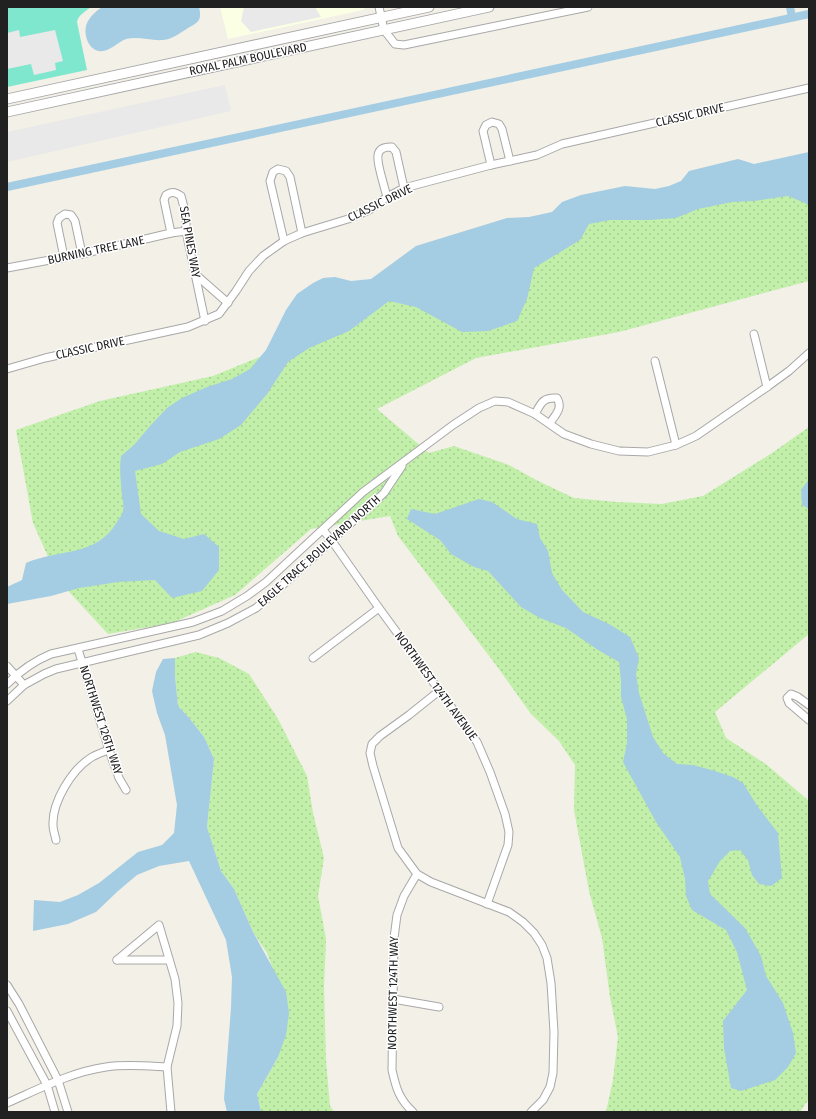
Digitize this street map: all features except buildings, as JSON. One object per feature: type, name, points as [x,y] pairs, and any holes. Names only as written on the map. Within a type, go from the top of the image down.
[{"type":"street","points":[[379,7],[384,30],[395,44],[404,45],[585,7]]},
{"type":"street","name":"ROYAL PALM BOULEVARD","points":[[7,99],[429,7]]},
{"type":"street","name":"ROYAL PALM BOULEVARD","points":[[7,112],[489,7]]},
{"type":"street","name":"CLASSIC DRIVE","points":[[7,369],[45,358],[188,327],[205,321],[219,314],[249,271],[263,256],[284,240],[348,219],[369,210],[387,197],[404,188],[491,165],[537,155],[562,144],[809,88]]},
{"type":"street","points":[[491,165],[483,131],[486,125],[492,122],[499,124],[502,129],[510,161]]},
{"type":"street","points":[[387,197],[377,158],[380,151],[386,146],[392,147],[396,152],[404,188]]},
{"type":"street","points":[[284,240],[270,181],[273,172],[278,169],[286,171],[290,177],[302,233]]},
{"type":"street","name":"SEA PINES WAY","points":[[171,233],[164,200],[166,195],[171,192],[176,192],[181,196],[186,215],[186,231],[205,321]]},
{"type":"street","points":[[64,258],[57,223],[59,218],[65,214],[71,215],[75,221],[82,254]]},
{"type":"street","name":"BURNING TREE LANE","points":[[7,268],[64,258],[171,233],[186,231]]},
{"type":"street","points":[[195,274],[228,303]]},
{"type":"street","points":[[754,334],[767,387]]},
{"type":"street","name":"EAGLE TRACE BOULEVARD NORTH","points":[[7,684],[15,676],[38,660],[51,654],[193,622],[222,611],[247,596],[266,582],[363,492],[453,425],[479,408],[495,401],[508,402],[535,414],[564,434],[591,444],[618,451],[648,452],[676,444],[696,436],[789,371],[809,353]]},
{"type":"street","points":[[655,361],[676,444]]},
{"type":"street","points":[[535,414],[542,402],[549,398],[557,398],[560,403],[559,411],[550,423]]},
{"type":"street","name":"EAGLE TRACE BOULEVARD NORTH","points":[[7,702],[24,685],[56,669],[199,635],[228,623],[256,608],[384,493],[404,462]]},
{"type":"street","name":"NORTHWEST 124TH AVENUE","points":[[323,530],[477,742],[490,772],[505,814],[509,832],[508,845],[487,904]]},
{"type":"street","points":[[313,658],[379,608]]},
{"type":"street","name":"NORTHWEST 126TH WAY","points":[[78,649],[109,750],[119,778],[126,790]]},
{"type":"street","points":[[7,666],[24,685]]},
{"type":"street","points":[[439,691],[380,736],[372,744],[370,753],[398,848],[417,874],[431,882],[509,912],[523,922],[534,933],[542,945],[547,958],[551,983],[554,1032],[553,1073],[550,1087],[543,1100],[531,1112]]},
{"type":"street","points":[[809,705],[791,694],[787,698],[789,703],[809,720]]},
{"type":"street","points":[[56,840],[53,818],[56,806],[64,789],[82,764],[92,757],[109,750]]},
{"type":"street","name":"NORTHWEST 124TH WAY","points":[[412,1112],[396,1090],[392,1070],[394,938],[397,915],[404,896],[417,874]]},
{"type":"street","points":[[169,960],[117,960],[159,925],[175,979],[178,1003],[177,1026],[167,1067],[171,1112]]},
{"type":"street","points":[[7,985],[19,1004],[58,1080],[68,1112]]},
{"type":"street","points":[[393,999],[439,1007]]},
{"type":"street","points":[[7,1011],[47,1085],[55,1112]]},
{"type":"street","points":[[7,1103],[58,1080],[105,1067],[132,1065],[167,1067]]},
{"type":"shaded area","points":[[220,7],[366,7],[363,10],[228,39]]},
{"type":"shaded area","points":[[244,7],[315,7],[321,17],[251,32],[241,21]]},
{"type":"shaded area","points":[[19,30],[20,37],[55,30],[63,61],[55,63],[56,70],[34,75],[31,64],[7,69],[7,33]]},
{"type":"shaded area","points":[[225,85],[231,111],[7,162],[7,132]]},
{"type":"green space","points":[[7,7],[91,7],[81,15],[77,22],[87,70],[7,87]]},
{"type":"green space","points":[[809,166],[809,281],[619,332],[476,358],[377,409],[429,453],[454,446],[509,465],[574,498],[662,504],[703,496],[772,453],[809,427],[809,634],[715,712],[726,738],[767,765],[809,801],[809,1099],[800,1112],[606,1112],[613,1080],[618,1037],[610,997],[602,938],[589,891],[574,810],[575,765],[559,741],[531,714],[496,665],[398,536],[390,516],[311,529],[235,595],[172,623],[108,634],[59,581],[33,523],[16,430],[100,401],[213,376],[277,350],[454,247]]},
{"type":"green space","points":[[196,652],[219,658],[249,674],[278,719],[307,776],[313,813],[324,858],[318,896],[326,939],[324,987],[326,1061],[330,1106],[334,1112],[261,1112],[257,1094],[278,1057],[286,992],[275,974],[267,953],[253,932],[234,889],[221,871],[207,827],[214,759],[204,737],[178,706],[175,676],[175,658]]},
{"type":"water","points":[[102,7],[199,7],[200,18],[195,24],[170,38],[163,40],[135,38],[126,39],[109,49],[99,51],[92,48],[90,45],[86,37],[86,26],[90,18]]},
{"type":"water","points":[[809,152],[809,206],[788,196],[754,201],[732,202],[698,209],[676,218],[610,220],[589,224],[580,240],[534,268],[527,299],[517,321],[488,331],[462,332],[416,307],[389,301],[349,331],[309,348],[288,362],[267,394],[241,425],[219,439],[180,452],[162,464],[135,471],[141,514],[159,531],[184,539],[204,534],[219,547],[219,570],[202,591],[172,598],[155,580],[118,582],[79,588],[51,596],[7,604],[7,587],[22,580],[26,563],[88,547],[109,533],[123,512],[120,476],[121,456],[134,445],[167,408],[182,398],[207,387],[232,379],[250,369],[266,350],[286,310],[297,294],[313,283],[323,278],[335,277],[351,281],[371,279],[416,246],[507,218],[529,217],[552,212],[562,202],[581,195],[625,186],[655,189],[669,186],[681,181],[689,171],[738,159],[754,164]]},
{"type":"water","points":[[809,479],[809,509],[802,505],[801,490]]},
{"type":"water","points":[[479,499],[492,502],[517,519],[537,524],[540,538],[548,551],[552,573],[562,590],[583,612],[609,624],[630,637],[639,658],[636,674],[639,693],[653,737],[663,753],[677,764],[693,765],[715,771],[733,777],[743,783],[758,807],[778,833],[782,878],[771,886],[759,884],[752,875],[748,860],[740,850],[730,851],[720,861],[708,881],[710,894],[745,928],[761,956],[766,976],[783,1003],[793,1033],[796,1053],[788,1067],[775,1080],[741,1091],[731,1088],[724,1048],[723,1021],[747,990],[737,952],[726,930],[692,910],[686,896],[685,879],[680,857],[656,822],[623,762],[627,743],[627,719],[621,697],[619,662],[598,650],[566,628],[540,618],[521,607],[488,571],[474,567],[451,554],[440,540],[407,519],[411,509],[435,514]]},
{"type":"water","points":[[175,658],[178,706],[204,737],[214,759],[207,827],[221,871],[234,889],[253,932],[286,992],[289,1013],[286,1035],[278,1057],[257,1094],[261,1112],[227,1112],[224,1099],[232,977],[226,940],[189,861],[159,866],[137,875],[96,912],[68,924],[33,931],[34,900],[60,902],[78,895],[99,883],[138,852],[162,845],[174,833],[177,805],[165,735],[157,713],[152,691],[156,672],[163,659]]},
{"type":"waterway","points":[[790,7],[792,17]]},
{"type":"waterway","points":[[7,187],[809,14]]}]
